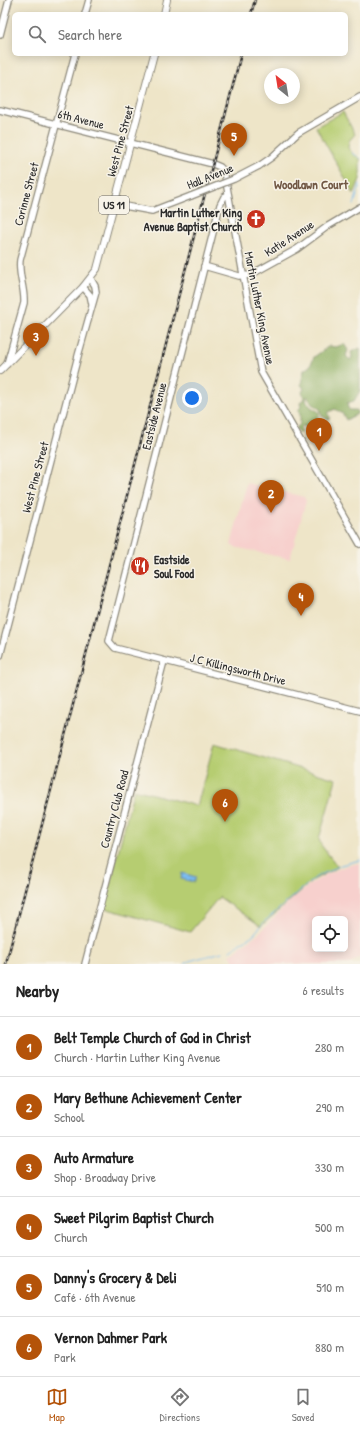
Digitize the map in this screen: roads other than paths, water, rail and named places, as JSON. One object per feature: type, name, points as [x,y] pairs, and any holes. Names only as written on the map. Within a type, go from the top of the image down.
[{"type":"main road","points":[[164,12],[167,0]]},
{"type":"main road","name":"West Pine Street","points":[[83,287],[91,279],[98,266],[153,56]]},
{"type":"main road","name":"US 11","points":[[0,371],[83,287]]},
{"type":"street","points":[[0,35],[9,0]]},
{"type":"street","points":[[86,12],[89,0]]},
{"type":"street","name":"Corinne Street","points":[[7,364],[24,303],[24,293],[19,270],[20,260],[74,56]]},
{"type":"street","name":"Hall Avenue","points":[[114,204],[152,211],[169,206],[234,179],[259,166],[296,136],[360,97]]},
{"type":"street","name":"Hall Avenue","points":[[296,136],[360,100]]},
{"type":"street","name":"6th Avenue","points":[[0,110],[213,164],[220,167],[224,171]]},
{"type":"street","name":"Martin Luther King Avenue","points":[[224,171],[228,184],[228,195],[258,363],[263,378],[360,544]]},
{"type":"street","name":"Eastside Avenue","points":[[111,645],[109,636],[204,266],[222,200],[228,184]]},
{"type":"street","points":[[222,200],[228,195]]},
{"type":"street","name":"Katie Avenue","points":[[243,277],[250,275],[297,249],[328,226],[360,207]]},
{"type":"street","points":[[204,266],[243,277]]},
{"type":"street","name":"West Pine Street","points":[[0,656],[3,634],[96,290],[91,279]]},
{"type":"street","points":[[83,287],[90,295],[92,304]]},
{"type":"street","name":"J C Killingsworth Drive","points":[[111,645],[164,661],[360,711]]},
{"type":"street","name":"Country Club Road","points":[[85,964],[164,661]]},
{"type":"water","points":[[182,873],[196,877],[194,882],[181,879]]},
{"type":"waterway","points":[[352,153],[360,158]]},
{"type":"waterway","points":[[354,205],[360,184]]},
{"type":"waterway","points":[[230,950],[253,935],[265,921],[316,877],[341,865],[360,860]]},
{"type":"waterway","points":[[185,964],[189,961],[222,952]]},
{"type":"railway","points":[[252,12],[255,0]]},
{"type":"railway","points":[[6,964],[240,56]]},
{"type":"place","name":"Danny's Grocery & Deli","points":[[234,156]]},
{"type":"place","name":"Martin Luther King Avenue Baptist Church","points":[[256,219]]},
{"type":"place","name":"Auto Armature","points":[[36,356]]},
{"type":"place","name":"Belt Temple Church of God in Christ","points":[[319,451]]},
{"type":"place","name":"Mary Bethune Achievement Center","points":[[271,513]]},
{"type":"place","name":"Eastside Soul Food","points":[[140,566]]},
{"type":"place","name":"Sweet Pilgrim Baptist Church","points":[[301,616]]},
{"type":"place","name":"Vernon Dahmer Park","points":[[225,822]]},
{"type":"district","name":"Woodlawn Court","points":[[311,184]]}]
